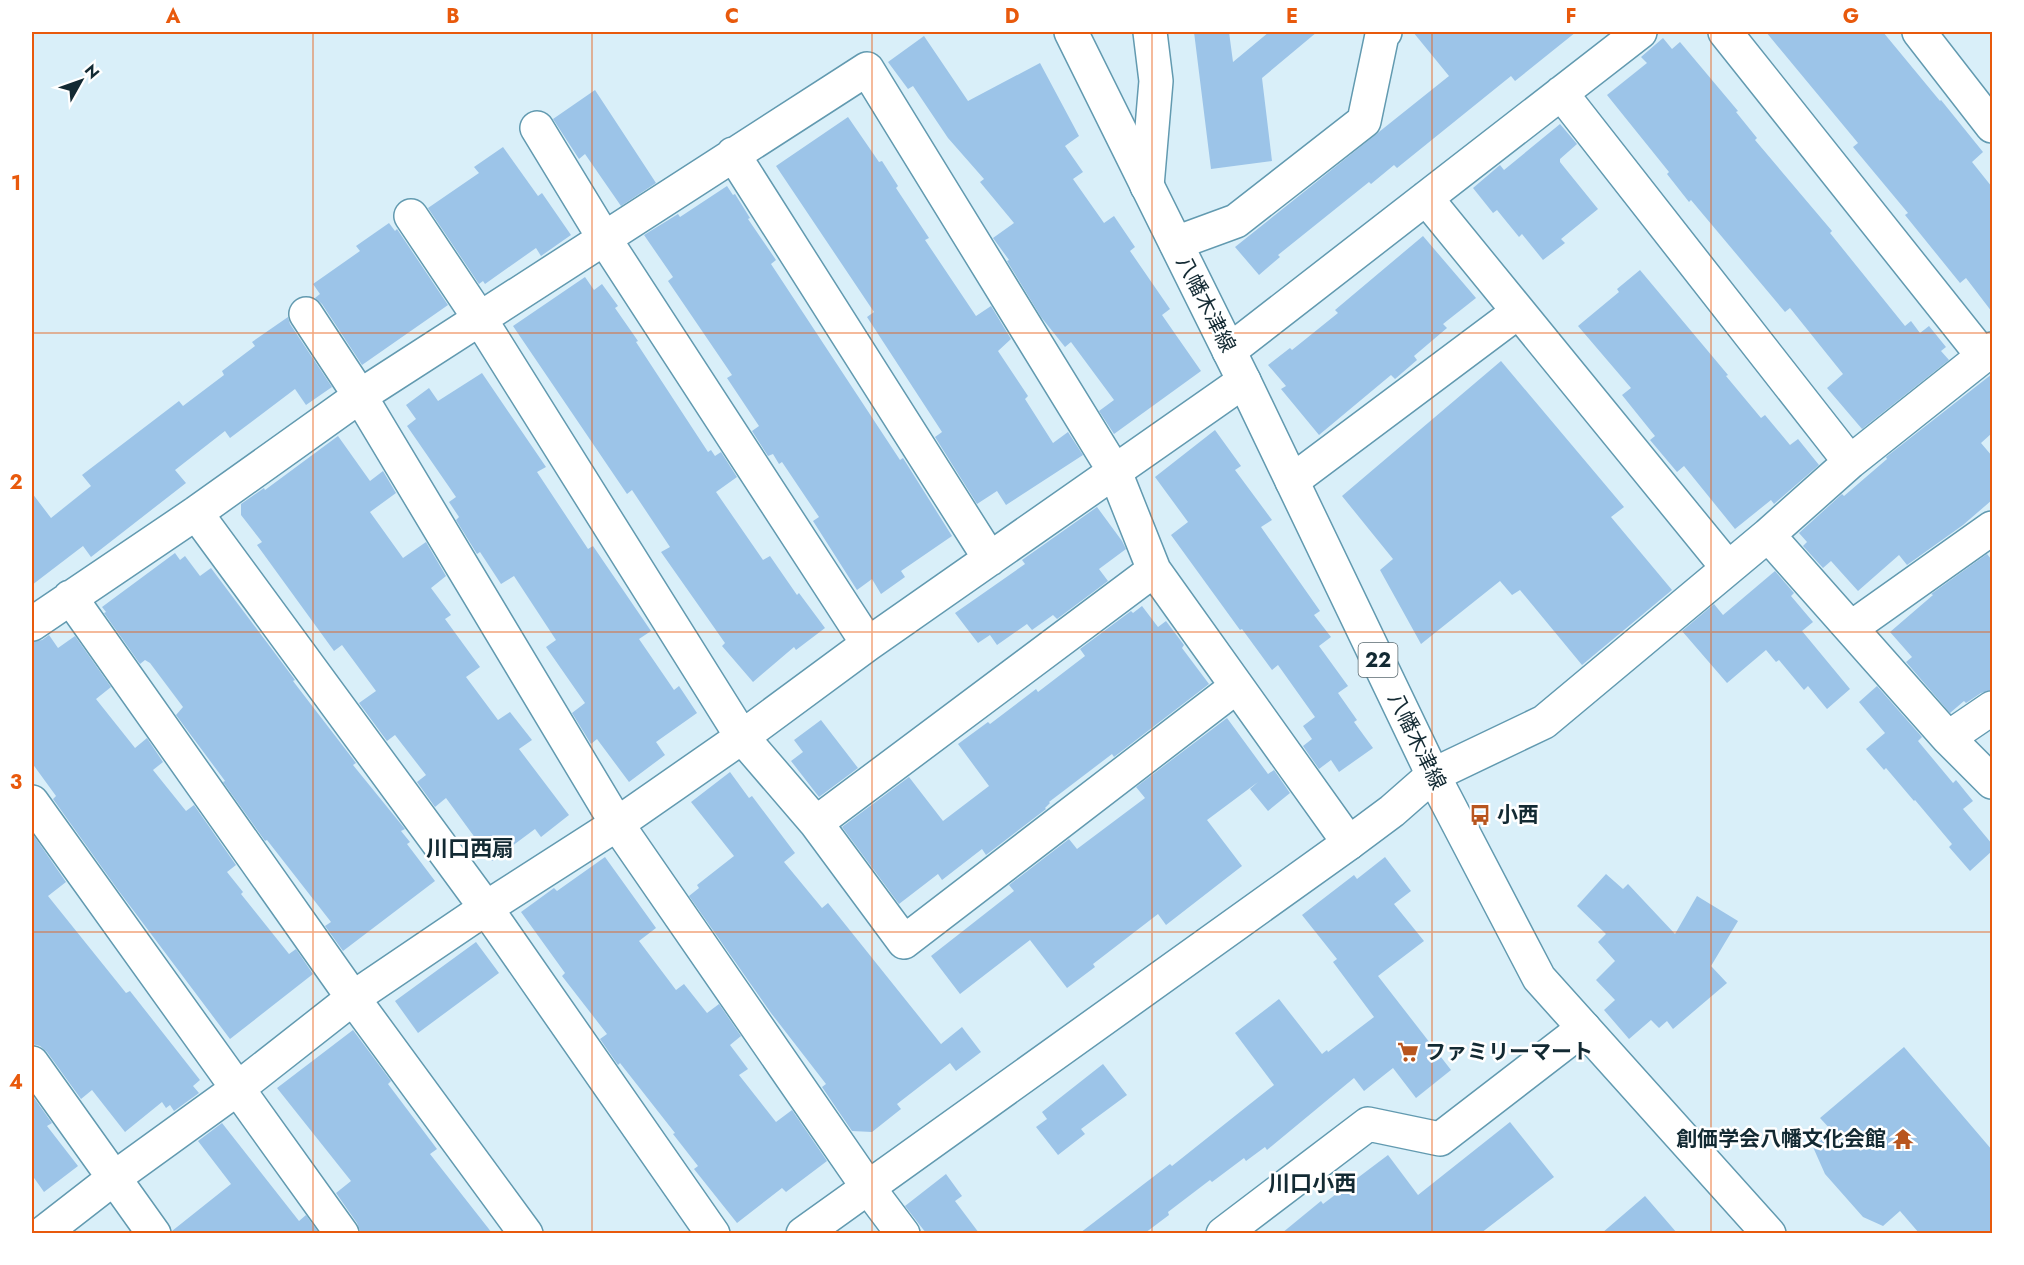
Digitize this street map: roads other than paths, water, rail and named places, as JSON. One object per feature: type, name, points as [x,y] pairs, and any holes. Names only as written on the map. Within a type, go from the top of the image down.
[{"type":"street","name":"八幡木津線","points":[[1071,32],[1244,381],[1433,776],[1539,978],[1769,1233]]},
{"type":"street","points":[[1147,186],[1156,81],[1150,32]]},
{"type":"street","points":[[1176,243],[1236,221],[1364,121],[1382,35],[1385,32]]},
{"type":"street","points":[[1229,351],[1640,32]]},
{"type":"street","points":[[803,1233],[1349,843],[1433,776],[1544,722],[1768,535],[1850,462],[1988,352],[1725,32]]},
{"type":"street","points":[[1919,32],[1992,126]]},
{"type":"street","points":[[32,624],[196,513],[360,396],[867,69],[1115,472],[1154,570],[1349,843]]},
{"type":"street","points":[[1561,93],[1850,462]]},
{"type":"street","points":[[537,128],[604,238],[868,644]]},
{"type":"street","points":[[734,154],[990,560]]},
{"type":"street","points":[[1426,198],[1728,568]]},
{"type":"street","points":[[411,216],[480,319],[742,737],[816,823],[904,942],[1236,687]]},
{"type":"street","points":[[1292,481],[1518,312]]},
{"type":"street","points":[[306,314],[360,396],[617,824],[867,1186],[903,1233]]},
{"type":"street","points":[[42,1233],[237,1089],[353,998],[486,908],[617,824],[742,737],[868,644],[1244,381]]},
{"type":"street","points":[[196,513],[486,908],[713,1233]]},
{"type":"street","points":[[1851,628],[1992,528]]},
{"type":"street","points":[[1768,535],[1948,738],[1992,782]]},
{"type":"street","points":[[816,823],[1154,570]]},
{"type":"street","points":[[70,597],[353,998],[526,1233]]},
{"type":"street","points":[[1948,738],[1992,708]]},
{"type":"street","points":[[32,802],[342,1233]]},
{"type":"street","points":[[1223,1233],[1368,1124],[1440,1139],[1584,1028]]},
{"type":"street","points":[[32,1063],[154,1233]]},
{"type":"place","name":"小西","points":[[1480,815]]},
{"type":"place","name":"ファミリーマート","points":[[1408,1052]]},
{"type":"place","name":"創価学会八幡文化会館","points":[[1903,1139]]},
{"type":"district","name":"川口西扇","points":[[470,848]]},
{"type":"district","name":"川口小西","points":[[1312,1183]]}]
